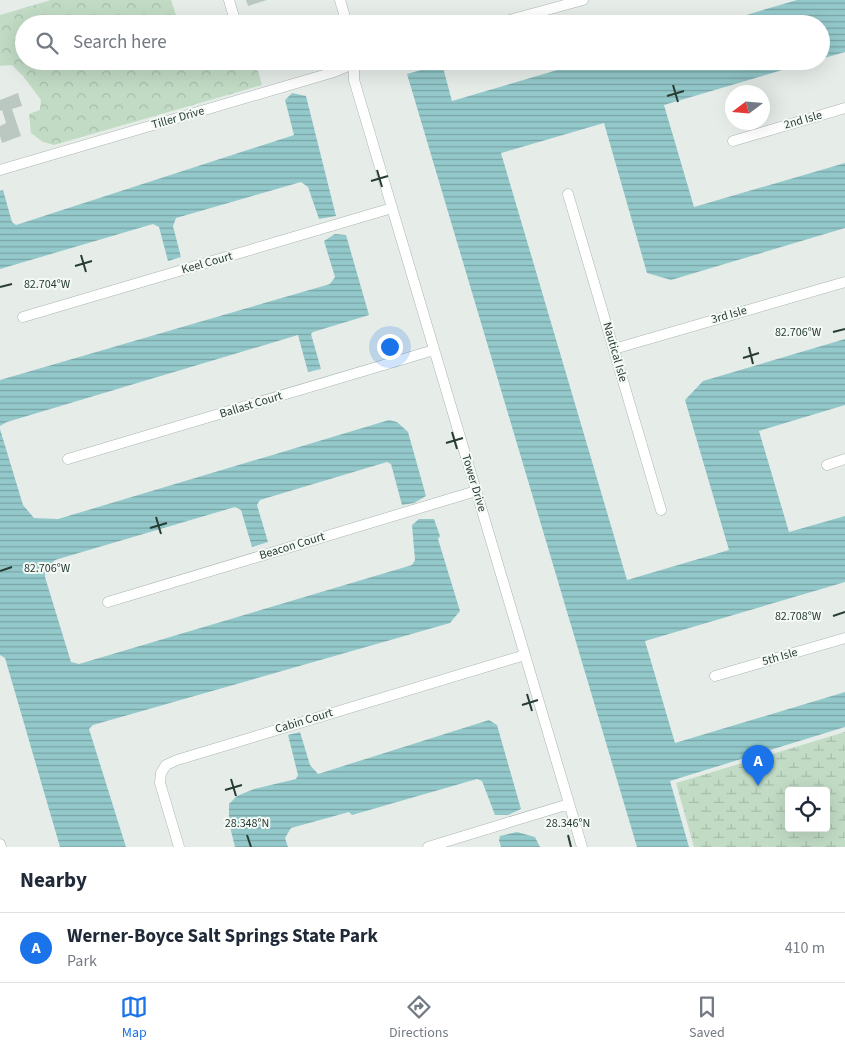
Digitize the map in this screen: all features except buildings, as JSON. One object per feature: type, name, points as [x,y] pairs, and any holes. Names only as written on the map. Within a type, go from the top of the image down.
[{"type":"street","points":[[229,0],[233,15]]},
{"type":"street","points":[[340,0],[344,15]]},
{"type":"street","points":[[528,15],[583,0]]},
{"type":"street","name":"Tiller Drive","points":[[0,170],[336,70]]},
{"type":"street","name":"Tower Drive","points":[[355,70],[354,80],[582,847]]},
{"type":"street","name":"2nd Isle","points":[[733,140],[845,108]]},
{"type":"street","name":"Nautical Isle","points":[[568,194],[661,510]]},
{"type":"street","name":"Keel Court","points":[[23,318],[392,208]]},
{"type":"street","name":"3rd Isle","points":[[614,349],[845,282]]},
{"type":"street","name":"Ballast Court","points":[[68,459],[434,350]]},
{"type":"street","points":[[827,464],[845,459]]},
{"type":"street","name":"Beacon Court","points":[[108,602],[476,491]]},
{"type":"street","name":"5th Isle","points":[[715,676],[845,638]]},
{"type":"street","name":"Cabin Court","points":[[179,847],[160,783],[161,773],[166,765],[196,754],[525,655]]},
{"type":"street","points":[[428,847],[570,804]]},
{"type":"green space","points":[[51,0],[171,0],[176,15],[15,15],[15,68],[12,65],[0,66],[0,15]]},
{"type":"green space","points":[[17,70],[255,70],[258,71],[262,85],[54,145],[43,142],[31,133],[29,114],[40,110],[41,100]]},
{"type":"green space","points":[[845,732],[845,847],[694,847],[676,783]]},
{"type":"water","points":[[797,0],[845,0],[845,52],[830,56],[830,15],[746,15]]},
{"type":"water","points":[[421,70],[444,70],[452,101],[557,70],[783,70],[732,85],[725,85],[725,87],[664,105],[694,207],[845,163],[845,228],[671,280],[647,273],[604,123],[501,153],[627,580],[729,550],[685,400],[703,381],[845,339],[845,405],[759,431],[789,532],[845,516],[845,582],[645,641],[675,743],[845,692],[845,727],[670,781],[689,847],[637,847],[407,74]]},
{"type":"water","points":[[292,93],[306,96],[336,216],[319,219],[308,187],[301,182],[176,218],[173,226],[181,257],[168,261],[159,227],[153,224],[0,269],[0,191],[3,190],[12,222],[16,225],[294,135],[285,100]]},
{"type":"water","points":[[335,234],[346,235],[369,315],[311,334],[321,369],[308,372],[298,335],[7,422],[0,426],[0,380],[330,284],[335,277],[324,241]]},
{"type":"water","points":[[389,420],[397,422],[408,432],[426,496],[414,503],[402,505],[391,464],[387,462],[260,500],[257,505],[268,542],[252,547],[241,510],[235,507],[55,560],[45,571],[45,577],[71,662],[79,664],[412,565],[415,560],[412,525],[419,519],[434,519],[440,536],[438,539],[460,611],[450,623],[93,725],[89,729],[126,847],[60,847],[5,658],[0,655],[0,429],[23,505],[34,518],[58,519]]},
{"type":"water","points":[[489,720],[497,725],[521,809],[508,815],[495,815],[482,781],[477,779],[352,815],[349,812],[291,828],[285,838],[288,847],[235,847],[229,823],[229,804],[237,796],[254,789],[296,779],[298,775],[288,735],[300,732],[310,765],[318,774]]},
{"type":"water","points":[[517,832],[535,837],[540,847],[501,847],[500,836]]},
{"type":"place","name":"Werner-Boyce Salt Springs State Park","points":[[758,786]]}]
